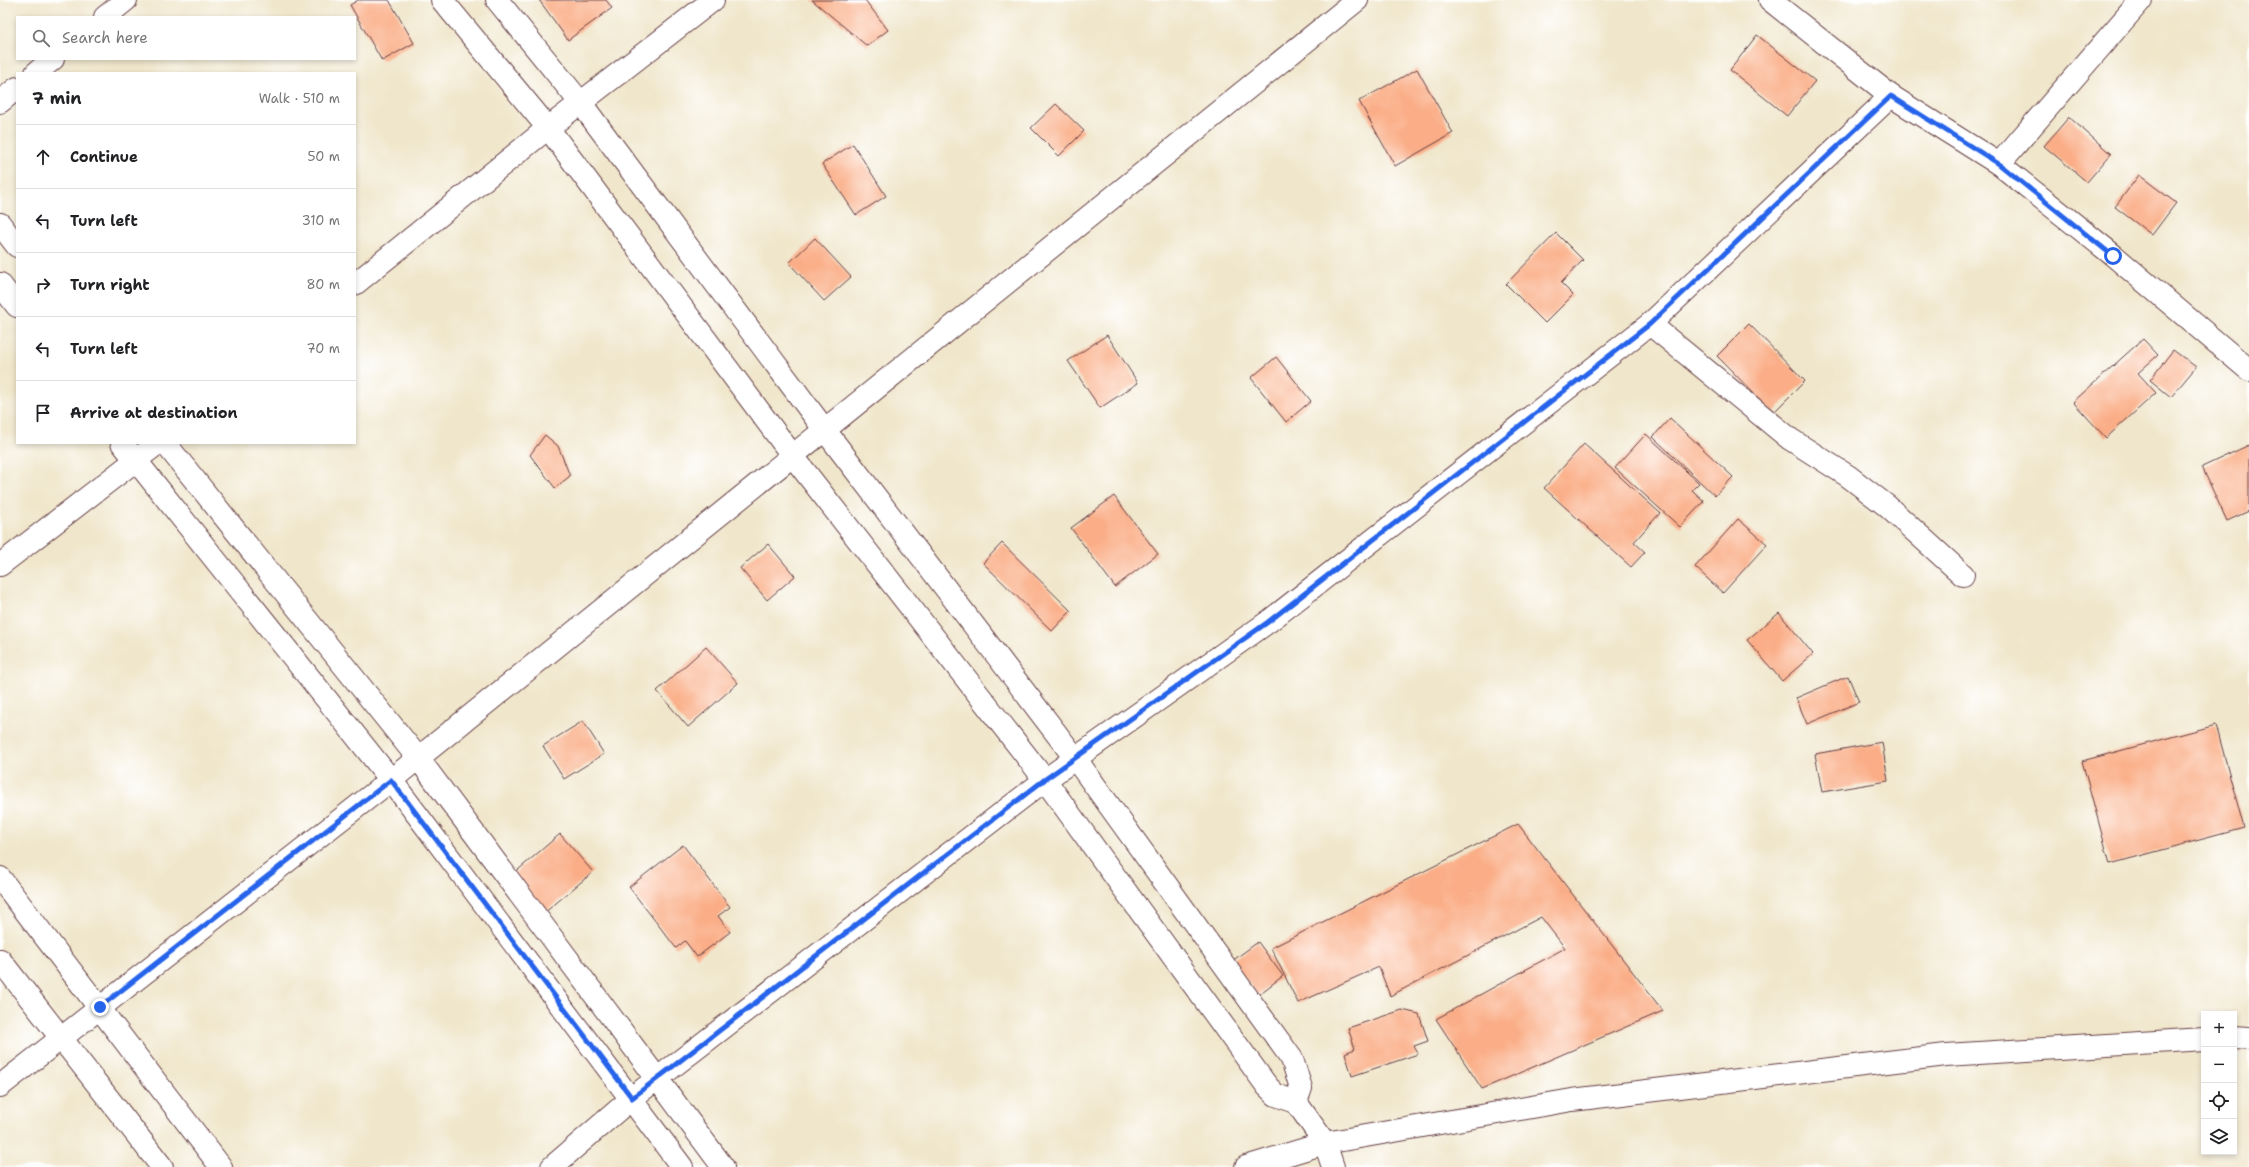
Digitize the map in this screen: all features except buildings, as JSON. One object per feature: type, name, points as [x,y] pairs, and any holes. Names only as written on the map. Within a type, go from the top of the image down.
[{"type":"main road","points":[[106,16],[126,0]]},
{"type":"main road","points":[[442,0],[548,128],[792,455],[1044,780],[1267,1086],[1276,1095],[1296,1102],[1325,1143],[1333,1167]]},
{"type":"main road","points":[[498,0],[580,102],[824,429],[1075,758],[1292,1059],[1301,1088],[1296,1102]]},
{"type":"main road","points":[[356,283],[580,102],[712,0]]},
{"type":"main road","points":[[0,1086],[61,1036],[391,780],[1357,0]]},
{"type":"main road","points":[[1770,0],[1891,96],[1999,164],[2113,256],[2249,370]]},
{"type":"main road","points":[[1999,164],[2141,0]]},
{"type":"main road","points":[[37,72],[52,60]]},
{"type":"main road","points":[[0,102],[16,89]]},
{"type":"main road","points":[[552,1167],[632,1098],[1044,780],[1268,622],[1650,324],[1891,96]]},
{"type":"main road","points":[[0,224],[16,245]]},
{"type":"main road","points":[[0,284],[16,305]]},
{"type":"main road","points":[[1650,324],[1784,434],[1848,476],[1887,506],[1963,575]]},
{"type":"main road","points":[[123,444],[391,780],[632,1098],[682,1167]]},
{"type":"main road","points":[[0,566],[157,444]]},
{"type":"main road","points":[[166,444],[418,758],[723,1167]]},
{"type":"main road","points":[[0,878],[221,1167]]},
{"type":"main road","points":[[0,960],[162,1167]]},
{"type":"main road","points":[[2237,1038],[2249,1038]]},
{"type":"main road","points":[[1246,1167],[1325,1143],[1572,1100],[1809,1070],[1946,1055],[2201,1039]]},
{"type":"route","points":[[100,1007],[391,780],[632,1098],[1044,780],[1268,622],[1409,514],[1650,324],[1891,96],[1999,164],[2113,256]]}]
